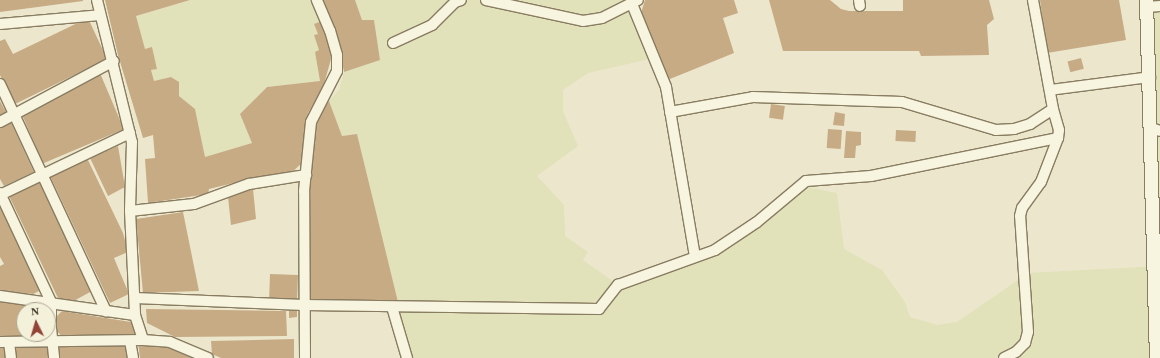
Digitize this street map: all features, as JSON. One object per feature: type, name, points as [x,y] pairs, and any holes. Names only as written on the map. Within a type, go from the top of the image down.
[{"type":"street","points":[[97,0],[114,61],[130,133],[133,166],[130,211],[135,315],[142,340]]},
{"type":"street","points":[[305,358],[304,305],[306,175],[312,116],[328,93],[337,71],[337,55],[330,31],[317,0]]},
{"type":"street","points":[[447,0],[447,12]]},
{"type":"street","points":[[393,42],[411,37],[432,25],[461,0]]},
{"type":"street","points":[[486,0],[508,6],[549,11],[583,21],[602,18],[635,2],[661,73],[670,112],[695,256]]},
{"type":"street","points":[[1004,358],[1016,352],[1025,343],[1028,332],[1020,216],[1022,208],[1041,182],[1058,138],[1059,130],[1053,109],[1033,0]]},
{"type":"street","points":[[1151,4],[1150,77],[1156,129],[1156,358]]},
{"type":"street","points":[[0,24],[100,15]]},
{"type":"street","points":[[0,122],[114,61]]},
{"type":"street","points":[[1050,90],[1150,77]]},
{"type":"street","points":[[0,84],[106,311]]},
{"type":"street","points":[[670,112],[753,97],[902,102],[996,130],[1014,129],[1030,124],[1053,109]]},
{"type":"street","points":[[51,302],[0,194],[130,133]]},
{"type":"street","points":[[135,298],[304,305],[596,309],[603,306],[618,285],[715,250],[757,222],[806,181],[871,176],[1058,138]]},
{"type":"street","points":[[130,211],[194,204],[249,184],[306,175]]},
{"type":"street","points":[[0,296],[51,302]]},
{"type":"street","points":[[56,303],[135,315]]},
{"type":"street","points":[[392,307],[406,358]]},
{"type":"street","points":[[56,342],[142,340],[170,342],[208,358]]},
{"type":"street","points":[[130,341],[132,358]]},
{"type":"street","points":[[11,358],[5,342],[16,342]]},
{"type":"street","points":[[52,342],[54,358]]},
{"type":"green space","points":[[191,0],[314,0],[322,21],[314,24],[318,34],[314,35],[319,50],[315,53],[320,81],[267,87],[240,114],[252,143],[205,157],[195,109],[179,96],[179,82],[171,77],[154,81],[151,70],[157,69],[152,48],[145,49],[136,16]]},
{"type":"green space","points":[[355,0],[637,0],[634,3],[658,57],[588,73],[563,90],[563,111],[578,146],[537,176],[564,205],[565,236],[588,252],[583,260],[614,282],[712,249],[741,230],[776,198],[796,185],[837,193],[844,249],[882,270],[905,302],[910,317],[937,325],[957,322],[1028,273],[1160,266],[1160,358],[406,358],[395,315],[398,302],[357,134],[342,136],[329,101],[339,90],[344,72],[380,59],[374,20],[362,20]]},
{"type":"green space","points":[[1144,0],[1160,0],[1160,259]]},
{"type":"building","points":[[0,0],[83,0],[83,1],[0,12]]},
{"type":"building","points":[[105,0],[190,0],[136,16],[145,49],[152,47],[157,69],[151,70],[154,81],[171,77],[179,82],[179,96],[195,109],[205,157],[252,143],[240,114],[267,87],[320,81],[315,52],[319,50],[314,35],[318,34],[314,24],[322,21],[333,52],[322,91],[308,113],[304,161],[290,174],[250,179],[209,189],[208,194],[148,203],[145,159],[155,158],[153,135],[143,138],[118,55]]},
{"type":"building","points":[[321,0],[355,0],[362,20],[374,20],[380,60],[344,72],[337,36]]},
{"type":"building","points":[[645,0],[734,0],[738,13],[723,18],[734,53],[670,79],[665,74],[641,13]]},
{"type":"building","points":[[769,0],[830,0],[841,9],[849,11],[903,11],[903,0],[989,0],[994,19],[987,25],[989,55],[921,56],[919,51],[783,51]]},
{"type":"building","points":[[1040,0],[1119,0],[1126,40],[1047,53]]},
{"type":"building","points":[[88,18],[107,59],[13,105],[0,75],[0,41],[5,39],[13,54]]},
{"type":"building","points":[[1081,58],[1084,69],[1070,72],[1067,62]]},
{"type":"building","points":[[100,73],[124,129],[43,164],[19,107]]},
{"type":"building","points":[[0,101],[7,114],[0,117]]},
{"type":"building","points":[[329,101],[342,136],[357,134],[398,302],[308,299],[309,194],[316,117]]},
{"type":"building","points":[[771,104],[785,106],[783,120],[769,118]]},
{"type":"building","points":[[835,112],[845,114],[844,126],[833,125]]},
{"type":"building","points":[[11,122],[34,172],[4,186],[0,179],[0,127]]},
{"type":"building","points":[[828,129],[842,130],[841,149],[827,148]]},
{"type":"building","points":[[896,130],[916,131],[915,142],[895,141]]},
{"type":"building","points":[[846,131],[861,132],[861,145],[856,146],[855,158],[844,158]]},
{"type":"building","points":[[118,146],[125,187],[108,196],[90,158]]},
{"type":"building","points":[[87,158],[123,233],[128,252],[114,258],[129,294],[110,303],[50,176]]},
{"type":"building","points":[[39,180],[92,291],[70,303],[59,300],[9,196]]},
{"type":"building","points":[[253,189],[256,219],[231,225],[228,197]]},
{"type":"building","points":[[0,204],[41,290],[33,294],[0,291],[0,266],[4,264],[0,257]]},
{"type":"building","points":[[183,212],[199,291],[143,293],[136,219]]},
{"type":"building","points":[[270,274],[298,275],[297,299],[269,298]]},
{"type":"building","points":[[0,302],[16,304],[16,339],[0,339]]},
{"type":"building","points":[[146,309],[286,311],[287,336],[175,337],[147,323]]},
{"type":"building","points":[[62,311],[131,322],[136,327],[135,335],[130,340],[63,338],[57,331],[57,316]]},
{"type":"building","points":[[289,311],[297,311],[297,317],[289,318]]},
{"type":"building","points":[[294,339],[294,358],[221,358],[212,354],[211,341]]},
{"type":"building","points":[[138,342],[176,347],[197,358],[140,358]]},
{"type":"building","points":[[126,344],[129,358],[60,358],[58,347]]},
{"type":"building","points":[[0,346],[9,346],[9,358],[0,358]]},
{"type":"building","points":[[14,346],[48,346],[48,358],[14,358]]}]
